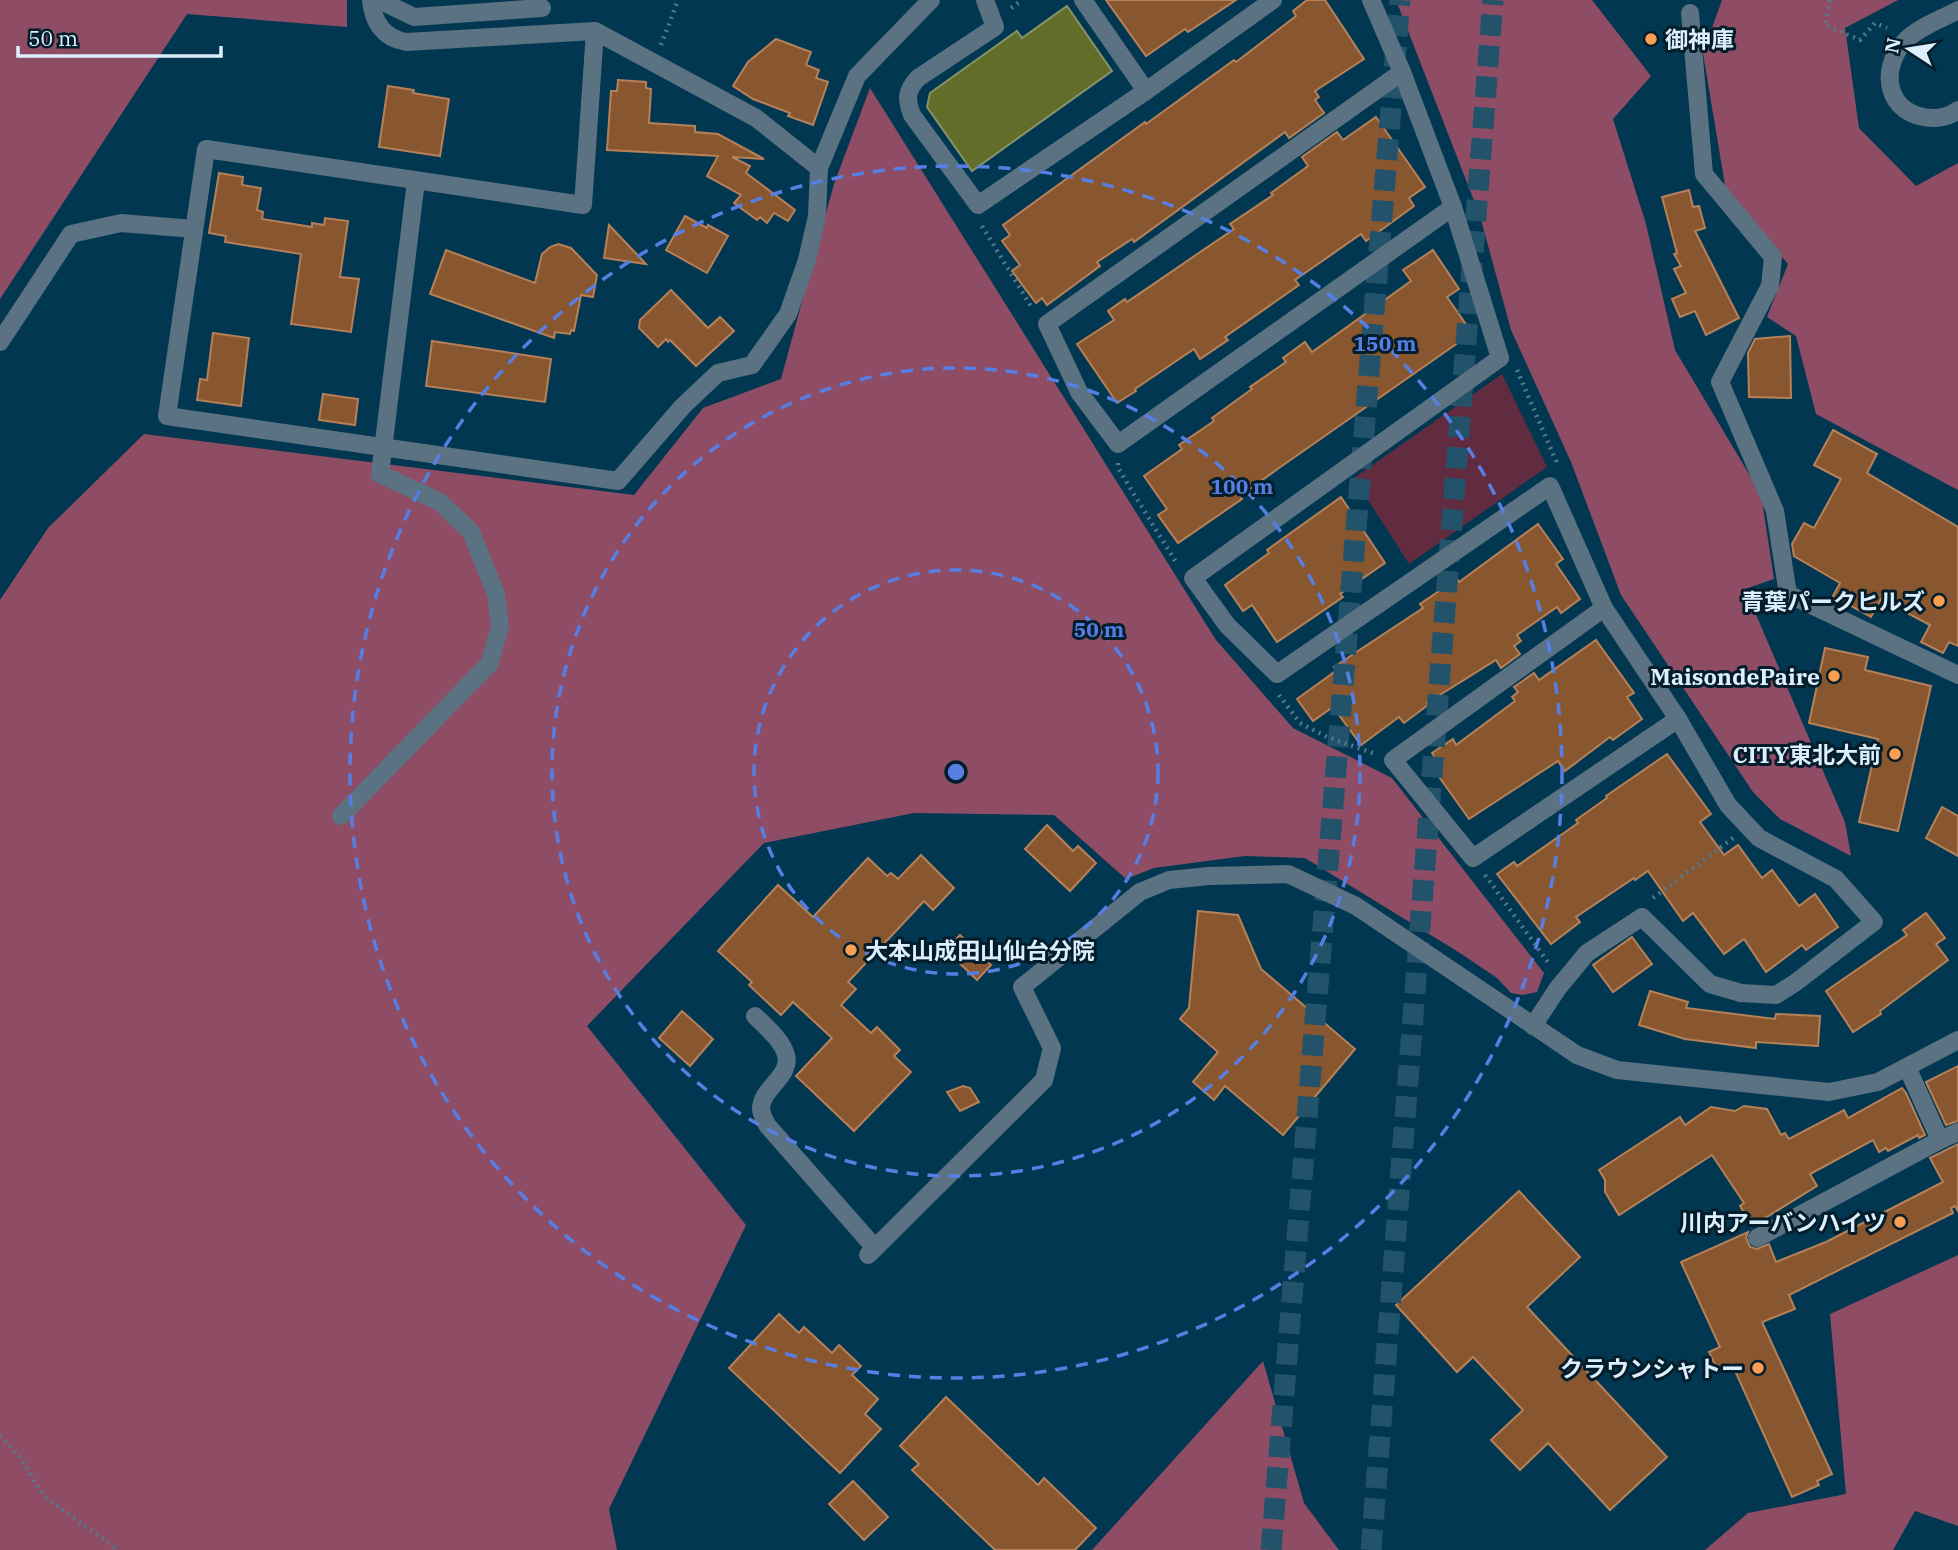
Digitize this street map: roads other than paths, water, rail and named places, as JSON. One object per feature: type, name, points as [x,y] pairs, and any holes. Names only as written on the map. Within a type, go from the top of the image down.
[{"type":"street","points":[[371,0],[372,15],[381,29],[393,40],[406,42],[595,31],[756,118],[819,169]]},
{"type":"street","points":[[379,0],[414,17],[542,8]]},
{"type":"street","points":[[595,31],[583,205],[206,149],[167,416],[618,481],[683,406],[718,373],[752,365],[788,314],[807,260],[817,216],[819,169],[857,76],[931,0]]},
{"type":"street","points":[[985,0],[995,27],[918,78],[909,87],[907,101],[912,115],[978,205],[1273,0]]},
{"type":"street","points":[[1083,0],[1146,90]]},
{"type":"street","points":[[1371,0],[1402,72],[1453,207],[1500,358],[1193,578],[1227,625],[1277,674],[1550,486],[1604,608],[1678,719],[1728,805],[1759,838],[1836,879],[1874,922],[1776,995],[1741,993],[1710,984],[1642,916],[1587,953],[1558,988],[1533,1026]]},
{"type":"street","points":[[1958,10],[1909,37],[1893,60],[1889,79],[1892,94],[1899,107],[1909,114],[1921,118],[1938,118],[1958,110]]},
{"type":"street","points":[[1690,13],[1704,174],[1773,257],[1770,286],[1720,382],[1774,510],[1787,594],[1958,675]]},
{"type":"street","points":[[1402,72],[1047,324],[1079,392],[1118,444],[1453,207]]},
{"type":"street","points":[[341,816],[490,663],[500,626],[496,594],[471,532],[440,502],[380,474],[416,181]]},
{"type":"street","points":[[0,342],[71,234],[121,223],[194,229]]},
{"type":"street","points":[[1604,608],[1393,760],[1473,858],[1678,719]]},
{"type":"street","points":[[755,1016],[779,1041],[787,1056],[786,1069],[765,1097],[761,1109],[767,1125],[872,1251],[1044,1080],[1052,1048],[1022,987],[1140,892],[1169,880],[1288,874],[1356,906],[1577,1055],[1617,1070],[1829,1091],[1878,1082],[1958,1040]]},
{"type":"street","points":[[1907,1067],[1940,1140]]},
{"type":"street","points":[[1757,1238],[1958,1132]]},
{"type":"tunnel","points":[[1271,1550],[1400,0]]},
{"type":"tunnel","points":[[1371,1550],[1493,0]]},
{"type":"place","name":"御神庫","points":[[1651,39]]},
{"type":"place","name":"青葉パークヒルズ","points":[[1939,601]]},
{"type":"place","name":"MaisondePaire","points":[[1834,676]]},
{"type":"place","name":"CITY東北大前","points":[[1895,754]]},
{"type":"place","name":"大本山成田山仙台分院","points":[[851,950]]},
{"type":"place","name":"川内アーバンハイツ","points":[[1900,1222]]},
{"type":"place","name":"クラウンシャトー","points":[[1758,1368]]}]
